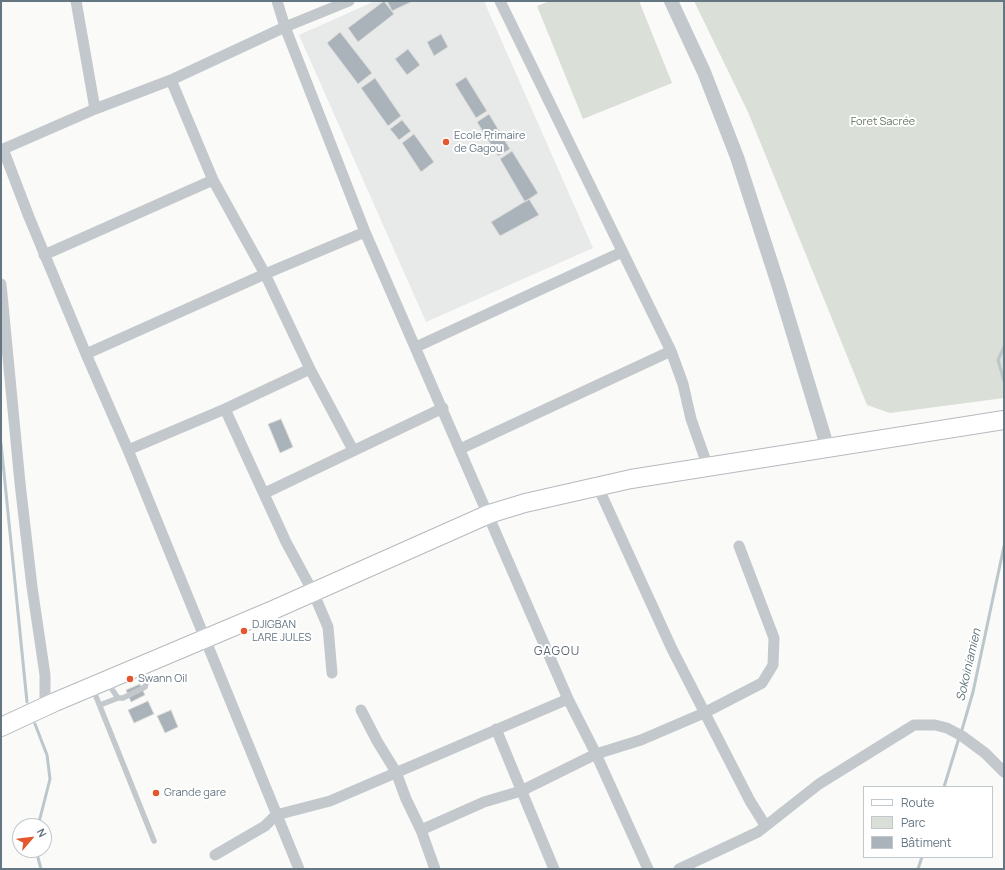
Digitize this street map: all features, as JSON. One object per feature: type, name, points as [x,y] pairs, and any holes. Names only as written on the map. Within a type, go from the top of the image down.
[{"type":"main road","points":[[1,727],[489,514],[631,479],[1004,420]]},
{"type":"street","points":[[76,1],[94,109]]},
{"type":"street","points":[[277,1],[285,27],[365,232],[443,408],[568,698],[596,754],[648,869]]},
{"type":"street","points":[[281,13],[288,1]]},
{"type":"street","points":[[299,869],[276,816],[206,638],[128,450],[44,255],[2,150],[94,109],[171,80],[285,27],[349,1]]},
{"type":"street","points":[[500,1],[671,351],[683,384],[691,418],[708,468]]},
{"type":"street","points":[[672,1],[704,72],[737,157],[784,301],[828,449]]},
{"type":"street","points":[[171,80],[213,180],[264,274],[310,369],[353,450]]},
{"type":"street","points":[[44,255],[213,180]]},
{"type":"street","points":[[86,354],[264,274],[365,232]]},
{"type":"street","points":[[416,347],[622,252]]},
{"type":"street","points":[[1,284],[20,483],[32,587],[45,675],[45,707]]},
{"type":"street","points":[[460,449],[671,351]]},
{"type":"street","points":[[128,450],[225,409],[310,369]]},
{"type":"street","points":[[265,493],[443,408]]},
{"type":"street","points":[[225,409],[265,493],[286,542],[313,592],[328,627],[332,672]]},
{"type":"street","points":[[598,487],[672,649],[704,714],[750,801],[765,825]]},
{"type":"street","points":[[421,830],[484,802],[521,792],[596,754],[641,740],[704,714],[762,683],[773,665],[774,645],[770,625],[739,546]]},
{"type":"street","points":[[214,855],[265,826],[276,816],[330,801],[568,698]]},
{"type":"street","points":[[361,710],[377,741],[396,772],[406,799],[421,830],[435,869]]},
{"type":"street","points":[[679,869],[752,835],[819,784],[914,725],[935,725],[948,728],[962,736],[985,753],[1004,772]]},
{"type":"street","points":[[496,729],[554,869]]},
{"type":"lane","points":[[100,705],[118,698],[124,698],[145,687],[146,683],[143,665]]},
{"type":"lane","points":[[99,683],[118,698]]},
{"type":"lane","points":[[99,683],[100,705],[154,841]]},
{"type":"shaded area","name":"Ecole Primaire de Gagou","points":[[375,1],[484,1],[593,248],[426,322],[299,35]]},
{"type":"green space","points":[[550,1],[639,1],[672,83],[583,119],[537,6]]},
{"type":"green space","name":"Foret Sacrée","points":[[694,1],[1004,1],[1004,398],[890,413],[867,405],[748,112]]},
{"type":"building","points":[[384,1],[394,14],[358,42],[348,28]]},
{"type":"building","points":[[387,1],[413,1],[392,11]]},
{"type":"building","points":[[340,32],[372,73],[358,84],[327,43]]},
{"type":"building","points":[[441,34],[448,47],[434,56],[427,42]]},
{"type":"building","points":[[408,49],[420,65],[407,75],[395,59]]},
{"type":"building","name":"Ecole Primaire de Gagou","points":[[466,77],[487,111],[476,118],[455,84]]},
{"type":"building","points":[[375,78],[401,116],[388,126],[361,88]]},
{"type":"building","name":"Ecole Primaire de Gagou","points":[[489,114],[510,149],[498,156],[477,122]]},
{"type":"building","points":[[402,120],[411,131],[399,140],[390,129]]},
{"type":"building","name":"Ecole Primaire de Gagou","points":[[414,134],[434,162],[421,172],[402,143]]},
{"type":"building","name":"Ecole Primaire de Gagou","points":[[512,151],[538,193],[525,202],[500,159]]},
{"type":"building","points":[[529,199],[539,215],[500,236],[491,222]]},
{"type":"building","points":[[281,419],[293,447],[280,453],[268,424]]},
{"type":"building","points":[[140,684],[145,695],[131,702],[126,690]]},
{"type":"building","points":[[148,701],[154,714],[134,723],[128,710]]},
{"type":"building","points":[[171,710],[178,727],[165,733],[157,716]]},
{"type":"waterway","name":"Sokoiniamien","points":[[1004,347],[998,360],[1004,381]]},
{"type":"waterway","points":[[1,443],[27,702]]},
{"type":"waterway","name":"Sokoiniamien","points":[[961,733],[973,692],[1004,546]]},
{"type":"waterway","points":[[35,724],[47,755],[50,779],[40,818]]},
{"type":"waterway","name":"Sokoiniamien","points":[[944,786],[959,738]]},
{"type":"waterway","points":[[38,858],[41,869]]},
{"type":"waterway","name":"Sokoiniamien","points":[[918,869],[922,858]]},
{"type":"place","name":"Ecole Primaire de Gagou","points":[[446,142]]},
{"type":"place","name":"DJIGBAN LARE JULES","points":[[244,631]]},
{"type":"place","name":"Swann Oil","points":[[130,679]]},
{"type":"place","name":"Grande gare","points":[[156,793]]},
{"type":"district","name":"GAGOU","points":[[557,652]]}]
